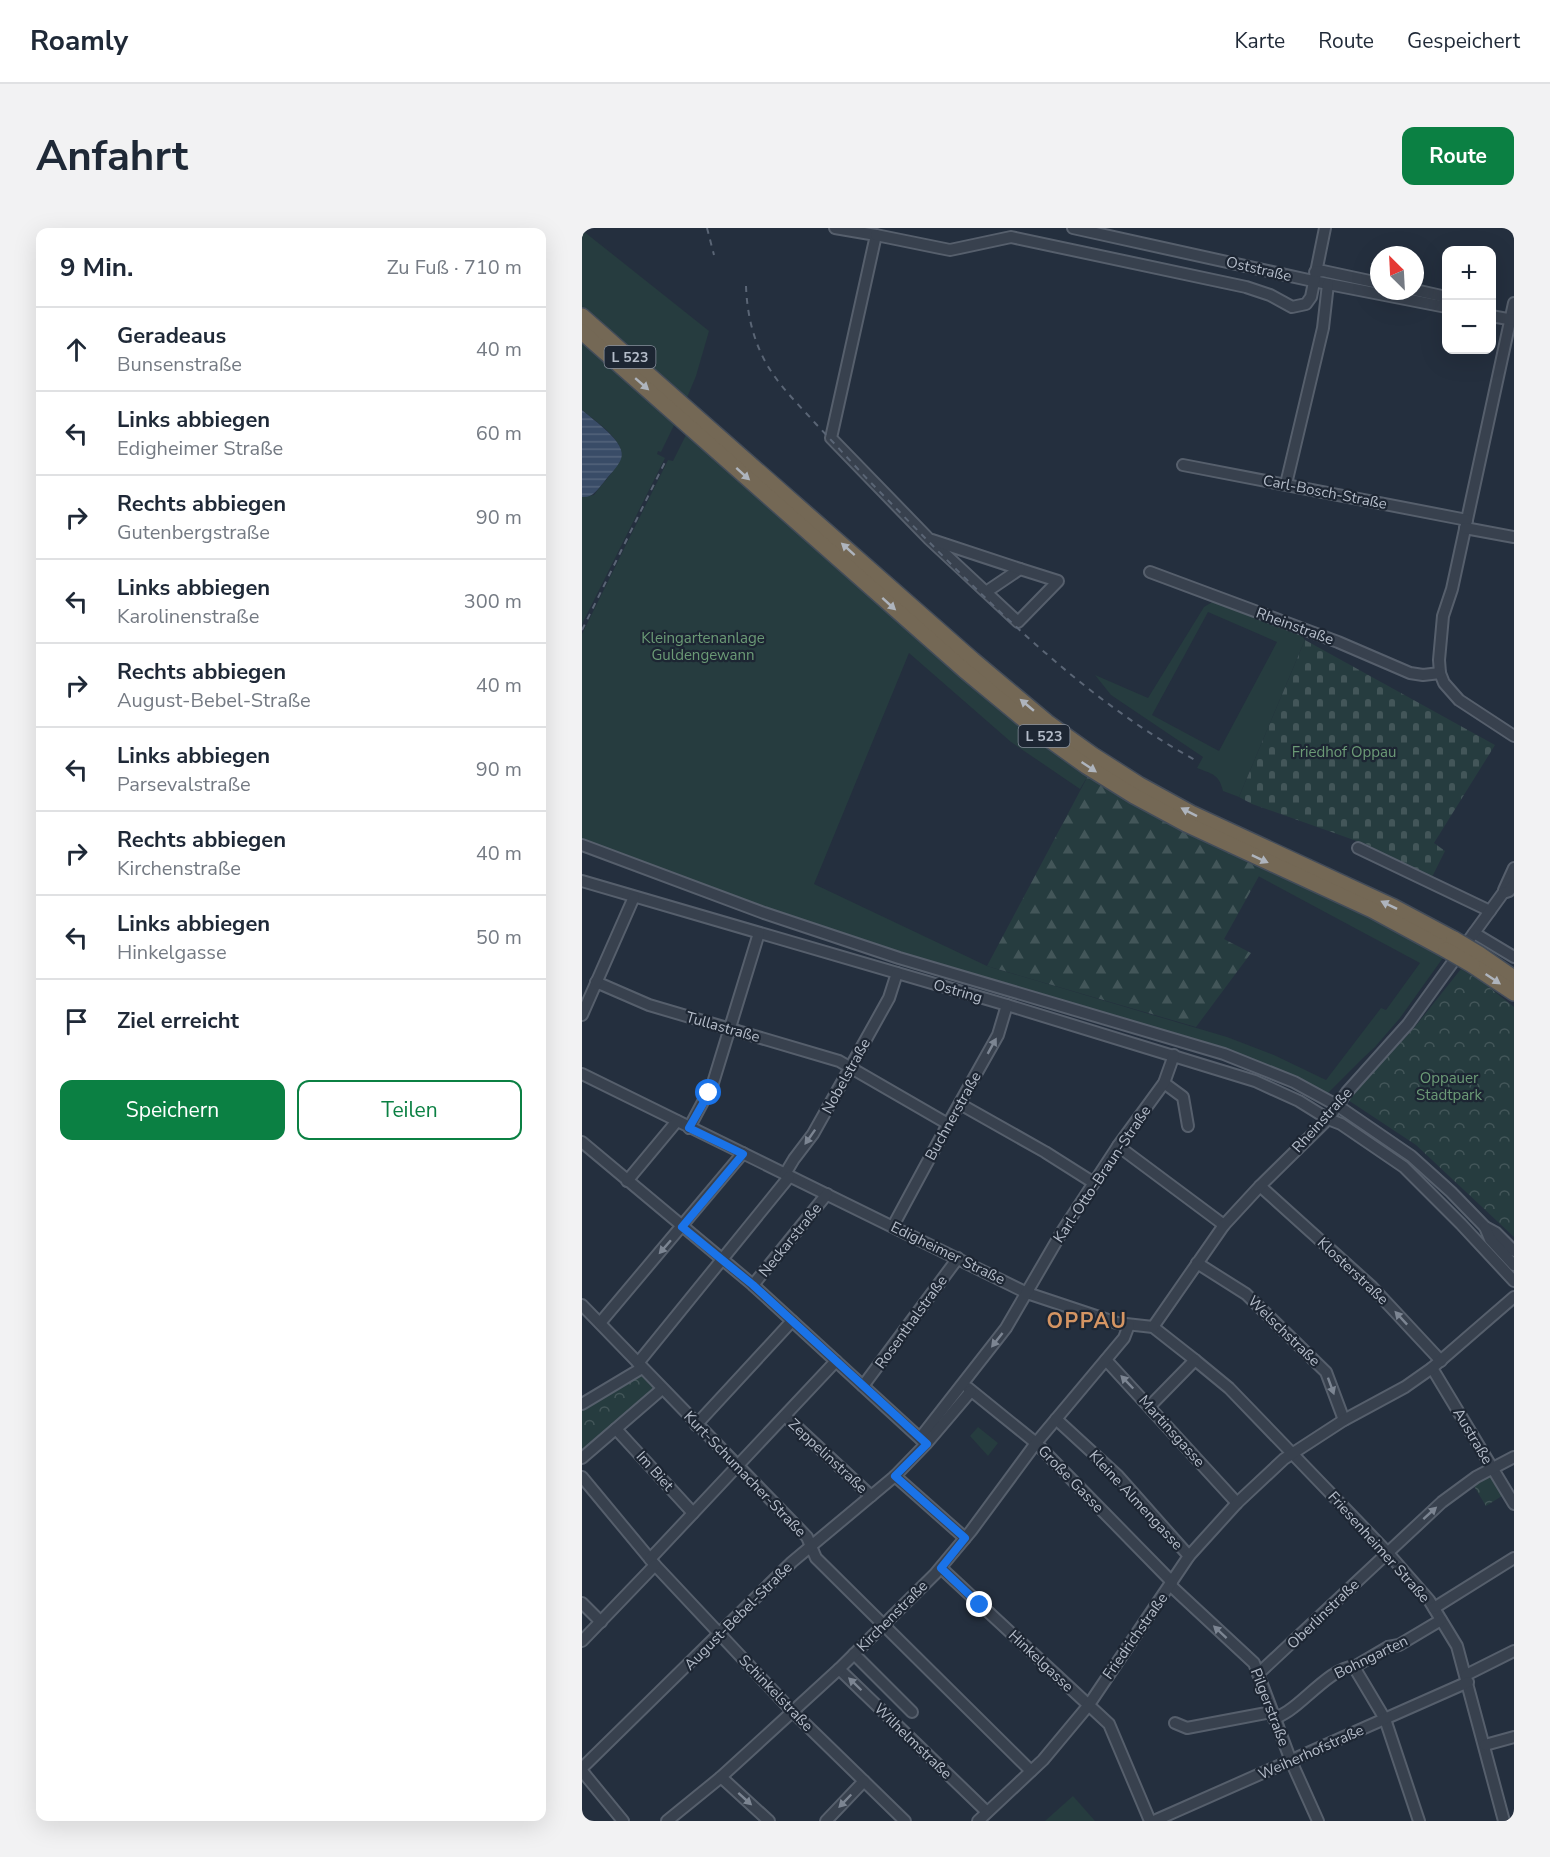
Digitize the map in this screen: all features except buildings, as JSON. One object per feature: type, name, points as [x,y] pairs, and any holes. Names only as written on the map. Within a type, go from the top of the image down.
[{"type":"highway","name":"L 523","points":[[582,316],[674,404],[964,670],[1040,733],[1086,766],[1134,796],[1186,824],[1372,910],[1458,939]]},
{"type":"highway","name":"L 523","points":[[582,332],[674,404]]},
{"type":"highway","name":"L 523","points":[[703,430],[1047,722],[1093,755],[1140,785],[1191,813],[1458,939],[1483,954],[1514,978]]},
{"type":"highway","name":"L 523","points":[[1483,954],[1514,993]]},
{"type":"highway","points":[[1483,954],[1514,967]]},
{"type":"street","points":[[835,228],[950,250],[1011,237],[1246,287],[1270,295],[1292,307],[1306,304],[1311,297],[1325,228]]},
{"type":"street","name":"Oststraße","points":[[1073,228],[1314,277],[1328,284],[1442,306]]},
{"type":"street","points":[[876,235],[831,438],[929,539],[1018,622],[1058,581],[929,539]]},
{"type":"street","points":[[1314,277],[1323,271],[1370,281]]},
{"type":"street","points":[[1286,484],[1323,328],[1328,284]]},
{"type":"street","points":[[1424,292],[1442,296]]},
{"type":"street","points":[[1514,303],[1450,597],[1439,660],[1440,673],[1451,692],[1459,700],[1514,736]]},
{"type":"street","points":[[1496,317],[1512,320]]},
{"type":"street","name":"Carl-Bosch-Straße","points":[[1183,465],[1286,484],[1514,537]]},
{"type":"street","points":[[986,592],[1020,569]]},
{"type":"street","name":"Rheinstraße","points":[[1150,572],[1338,642],[1410,673],[1423,675],[1440,673]]},
{"type":"street","points":[[582,844],[764,913],[899,958],[1224,1054],[1294,1082],[1338,1106],[1411,1156],[1485,1227],[1496,1233],[1514,1251]]},
{"type":"street","points":[[1358,848],[1490,912]]},
{"type":"street","name":"Rheinstraße","points":[[1153,1327],[1224,1225],[1328,1119],[1408,1024],[1458,939],[1490,912],[1503,893],[1514,868]]},
{"type":"street","name":"Ostring","points":[[582,881],[1007,1005],[1255,1081],[1341,1124],[1404,1167],[1514,1281]]},
{"type":"street","name":"Rheinstraße","points":[[1503,893],[1509,891],[1514,884]]},
{"type":"street","points":[[582,1015],[634,897]]},
{"type":"street","points":[[689,1128],[709,1093],[731,1029],[759,933]]},
{"type":"street","points":[[1458,939],[1483,954],[1514,957]]},
{"type":"street","name":"Nobelstraße","points":[[640,1366],[787,1175],[794,1159],[813,1134],[889,999],[897,973]]},
{"type":"street","name":"Tullastraße","points":[[596,982],[649,1005],[828,1058],[850,1068],[948,1124]]},
{"type":"street","name":"Buchnerstraße","points":[[893,1226],[998,1035],[1007,1005]]},
{"type":"street","name":"Karl-Otto-Braun-Straße","points":[[1027,1293],[1118,1146],[1164,1083],[1174,1055]]},
{"type":"street","name":"Edigheimer Straße","points":[[582,1074],[1027,1293],[1117,1323],[1153,1327]]},
{"type":"street","points":[[1164,1083],[1183,1097],[1188,1126]]},
{"type":"street","points":[[960,1104],[1045,1152],[1094,1183]]},
{"type":"street","points":[[627,1181],[677,1121]]},
{"type":"street","points":[[582,1142],[753,1285],[923,1441]]},
{"type":"street","points":[[1118,1146],[1224,1225]]},
{"type":"street","points":[[600,1323],[743,1154]]},
{"type":"street","name":"Klosterstraße","points":[[1260,1186],[1372,1287],[1441,1360]]},
{"type":"street","name":"Neckarstraße","points":[[753,1285],[827,1194]]},
{"type":"street","points":[[1485,1227],[1490,1239],[1514,1264]]},
{"type":"street","name":"Rosenthalstraße","points":[[863,1386],[958,1258]]},
{"type":"street","name":"Welschstraße","points":[[1197,1263],[1246,1294],[1326,1372],[1344,1420]]},
{"type":"street","name":"August-Bebel-Straße","points":[[582,1769],[811,1545],[895,1476],[967,1387],[1027,1293]]},
{"type":"street","name":"Friedrichstraße","points":[[978,1821],[1031,1772],[1088,1706],[1189,1557],[1237,1503],[1292,1453],[1344,1420],[1405,1387],[1432,1368],[1514,1297]]},
{"type":"street","name":"Kurt-Schumacher-Straße","points":[[582,1305],[807,1537],[816,1558],[1031,1772]]},
{"type":"street","points":[[696,1425],[792,1321]]},
{"type":"street","name":"Kirchenstraße","points":[[667,1821],[721,1777],[839,1669],[941,1568],[1036,1443],[1124,1338],[1129,1325]]},
{"type":"street","points":[[1153,1327],[1229,1388],[1292,1453]]},
{"type":"street","name":"Martinsgasse","points":[[1106,1360],[1237,1503]]},
{"type":"street","points":[[1150,1406],[1195,1360]]},
{"type":"street","points":[[582,1641],[601,1622],[693,1514],[836,1361]]},
{"type":"street","points":[[582,1404],[640,1366]]},
{"type":"street","name":"Austraße","points":[[1432,1368],[1514,1504]]},
{"type":"street","name":"Große Gasse","points":[[967,1387],[1036,1443],[1171,1584]]},
{"type":"street","points":[[582,1458],[662,1389]]},
{"type":"street","name":"Zeppelinstraße","points":[[785,1416],[871,1496]]},
{"type":"street","name":"Kleine Almengasse","points":[[1056,1419],[1118,1476],[1189,1557]]},
{"type":"street","name":"Im Biet","points":[[616,1428],[693,1514]]},
{"type":"street","name":"Friesenheimer Straße","points":[[1292,1453],[1387,1552],[1434,1608],[1457,1646],[1504,1821]]},
{"type":"street","name":"Oberlinstraße","points":[[1258,1674],[1442,1502],[1492,1467],[1514,1457]]},
{"type":"street","points":[[895,1476],[965,1538]]},
{"type":"street","name":"Schinkelstraße","points":[[582,1477],[652,1562],[792,1711],[905,1821]]},
{"type":"street","points":[[1434,1608],[1514,1558]]},
{"type":"street","name":"Hinkelgasse","points":[[941,1568],[1109,1724],[1152,1821]]},
{"type":"street","name":"Pilgerstraße","points":[[1171,1584],[1254,1664],[1291,1761],[1318,1821]]},
{"type":"street","points":[[582,1603],[601,1622]]},
{"type":"street","name":"Bohngarten","points":[[1273,1716],[1291,1710],[1329,1678],[1349,1666],[1354,1667],[1388,1647],[1399,1645],[1441,1620]]},
{"type":"street","name":"Weiherhofstraße","points":[[1152,1821],[1179,1816],[1467,1679],[1514,1651]]},
{"type":"street","points":[[854,1654],[912,1712]]},
{"type":"street","points":[[1354,1667],[1385,1719],[1419,1821]]},
{"type":"street","name":"Wilhelmstraße","points":[[839,1669],[987,1812]]},
{"type":"street","points":[[1174,1723],[1187,1728],[1273,1716]]},
{"type":"street","points":[[1485,1745],[1514,1737]]},
{"type":"street","points":[[582,1769],[623,1821]]},
{"type":"street","points":[[721,1777],[769,1821]]},
{"type":"street","points":[[826,1821],[864,1781]]},
{"type":"green space","points":[[582,230],[709,331],[696,376],[686,400],[582,309]]},
{"type":"green space","points":[[582,340],[676,421],[661,452],[658,451],[657,454],[665,458],[582,624],[582,497],[594,495],[615,469],[621,453],[620,446],[609,432],[582,410]]},
{"type":"green space","name":"Kleingartenanlage Guldengewann","points":[[687,433],[1089,774],[1080,789],[1011,742],[909,653],[814,884],[987,966],[1227,1037],[1274,1055],[1326,1080],[1381,1008],[1386,1010],[1420,963],[1258,876],[1264,867],[1359,910],[1445,955],[1400,1018],[1375,1047],[1327,1094],[1223,1049],[881,947],[783,914],[582,839],[582,634],[668,460],[673,461]]},
{"type":"green space","points":[[1214,601],[1300,634],[1305,640],[1239,797],[1223,791],[1217,778],[1197,768],[1203,757],[1111,695],[1095,675],[1148,698],[1204,607]],"holes":[[[1208,612],[1277,642],[1219,751],[1152,715]]]},
{"type":"green space","name":"Friedhof Oppau","points":[[1305,640],[1495,745],[1434,843],[1445,851],[1431,879],[1368,845],[1252,804],[1239,797]]},
{"type":"green space","points":[[1089,774],[1264,867],[1224,939],[1251,953],[1196,1027],[987,966]]},
{"type":"green space","name":"Oppauer Stadtpark","points":[[1461,969],[1514,1007],[1514,1237],[1416,1145],[1348,1100],[1414,1028]]},
{"type":"green space","points":[[642,1371],[659,1389],[582,1456],[582,1407]]},
{"type":"green space","points":[[978,1427],[998,1443],[988,1456],[970,1436]]},
{"type":"green space","points":[[1490,1471],[1505,1494],[1486,1506],[1472,1483]]},
{"type":"green space","points":[[1073,1796],[1095,1821],[1045,1821]]},
{"type":"water","points":[[582,410],[615,439],[622,453],[620,462],[613,471],[594,493],[586,497],[582,497]]},
{"type":"railway","points":[[707,228],[714,255]]},
{"type":"railway","points":[[746,286],[752,329],[769,368],[791,397],[865,476],[990,603],[1068,672],[1151,734],[1195,760]]},
{"type":"railway","points":[[582,630],[667,458]]},
{"type":"district","name":"OPPAU","points":[[1087,1321]]},
{"type":"route","points":[[709,1093],[689,1128],[743,1154],[682,1227],[753,1285],[927,1444],[895,1476],[965,1538],[941,1568],[980,1605]]}]
